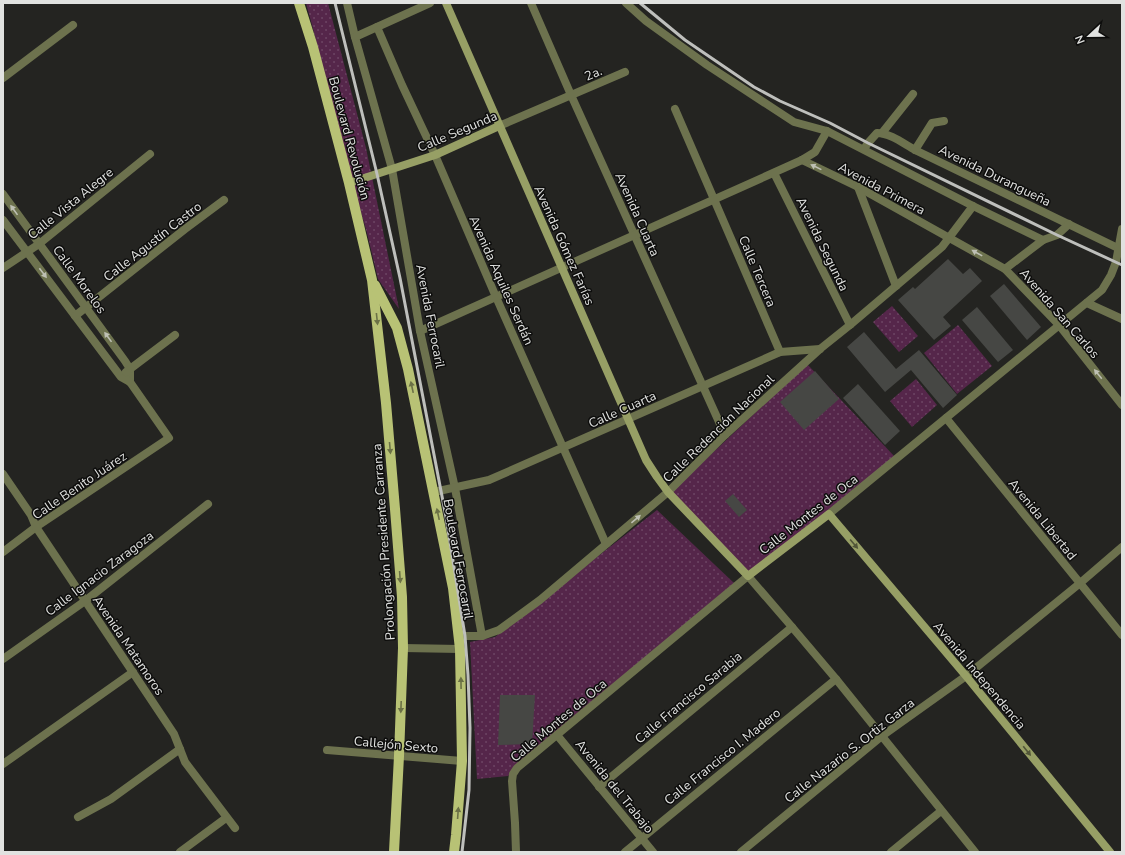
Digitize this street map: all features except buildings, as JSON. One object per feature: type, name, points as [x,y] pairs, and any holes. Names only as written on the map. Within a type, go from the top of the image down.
[{"type":"main road","name":"Boulevard Revolución","points":[[299,3],[313,47],[349,183],[372,280]]},
{"type":"main road","name":"Avenida Gómez Farías","points":[[446,3],[646,460],[668,492]]},
{"type":"main road","name":"Calle Segunda","points":[[349,183],[435,155],[499,126]]},
{"type":"main road","name":"Boulevard Ferrocarril","points":[[372,280],[397,328],[408,369],[453,588],[460,649],[462,761],[454,852]]},
{"type":"main road","name":"Prolongación Presidente Carranza","points":[[372,280],[386,403],[402,596],[403,648],[394,852]]},
{"type":"main road","points":[[668,492],[748,576]]},
{"type":"main road","name":"Calle Montes de Oca","points":[[748,576],[829,514]]},
{"type":"main road","name":"Avenida Independencia","points":[[829,514],[966,676],[1110,852]]},
{"type":"street","name":"Avenida Ferrocaril","points":[[347,3],[392,169],[420,331],[455,488],[482,636]]},
{"type":"street","points":[[355,37],[430,3]]},
{"type":"street","name":"Avenida Cuarta","points":[[531,3],[725,435]]},
{"type":"street","points":[[626,3],[646,21],[707,65],[794,122],[827,130],[973,206],[1044,240]]},
{"type":"street","points":[[3,78],[73,24]]},
{"type":"street","name":"Avenida Aquiles Serdán","points":[[376,27],[435,155],[496,297],[606,544]]},
{"type":"street","name":"2a.","points":[[571,95],[625,72]]},
{"type":"street","points":[[864,149],[877,133],[882,133],[913,94]]},
{"type":"street","name":"Calle Segunda","points":[[499,126],[571,95]]},
{"type":"street","name":"Calle Tercera","points":[[675,109],[780,352]]},
{"type":"street","points":[[915,150],[932,123],[944,121]]},
{"type":"street","points":[[420,331],[802,160],[814,152],[827,130]]},
{"type":"street","name":"Avenida Durangueña","points":[[882,133],[1120,249]]},
{"type":"street","name":"Calle Vista Alegre","points":[[3,268],[39,244],[150,154]]},
{"type":"street","name":"Avenida Primera","points":[[802,160],[858,187],[949,238]]},
{"type":"street","name":"Avenida Segunda","points":[[774,173],[850,325]]},
{"type":"street","points":[[858,187],[896,286]]},
{"type":"street","name":"Calle Morelos","points":[[3,194],[126,361],[130,370]]},
{"type":"street","name":"Calle Agustín Castro","points":[[75,316],[224,200]]},
{"type":"street","name":"Calle Redención Nacional","points":[[459,636],[482,636],[499,630],[540,600],[668,492],[725,435],[820,349],[942,247],[973,206]]},
{"type":"street","name":"Calle Morelos","points":[[3,220],[121,377],[130,382],[169,438]]},
{"type":"street","points":[[1005,269],[1044,240],[1057,235],[1069,224]]},
{"type":"street","name":"Calle Montes de Oca","points":[[829,514],[1102,290],[1111,275],[1116,262],[1120,249],[1122,229]]},
{"type":"street","name":"Avenida San Carlos","points":[[949,238],[1005,269],[1059,325],[1122,404]]},
{"type":"street","points":[[1087,303],[1122,320]]},
{"type":"street","points":[[121,377],[175,335]]},
{"type":"street","name":"Calle Cuarta","points":[[434,492],[489,480],[780,352],[820,349]]},
{"type":"street","points":[[130,370],[130,382]]},
{"type":"street","name":"Avenida Libertad","points":[[946,418],[1079,584],[1122,635]]},
{"type":"street","name":"Calle Benito Juárez","points":[[3,552],[169,438]]},
{"type":"street","name":"Avenida Matamoros","points":[[3,474],[31,515],[36,528],[174,734],[185,762],[235,828]]},
{"type":"street","name":"Calle Ignacio Zaragoza","points":[[3,659],[85,600],[208,504]]},
{"type":"street","name":"Calle Nazario S. Ortiz Garza","points":[[741,852],[882,736],[966,676],[1122,547]]},
{"type":"street","points":[[748,576],[836,679],[975,852]]},
{"type":"street","name":"Calle Montes de Oca","points":[[516,852],[512,781],[513,774],[517,768],[748,576]]},
{"type":"street","name":"Calle Francisco Sarabia","points":[[599,786],[792,627]]},
{"type":"street","points":[[403,648],[460,649]]},
{"type":"street","points":[[3,764],[132,672]]},
{"type":"street","name":"Calle Francisco I. Madero","points":[[625,852],[836,679]]},
{"type":"street","name":"Avenida del Trabajo","points":[[557,735],[653,852]]},
{"type":"street","points":[[78,817],[121,792],[180,749]]},
{"type":"street","name":"Callejón Sexto","points":[[327,750],[462,761]]},
{"type":"street","points":[[891,852],[941,811]]},
{"type":"street","points":[[180,852],[226,818]]},
{"type":"shaded area","points":[[306,3],[328,3],[366,148],[399,309],[378,279]]},
{"type":"shaded area","points":[[892,306],[918,336],[899,352],[873,322]]},
{"type":"shaded area","points":[[958,325],[992,366],[957,394],[924,353]]},
{"type":"shaded area","points":[[807,364],[895,457],[827,512],[748,572],[671,492]]},
{"type":"shaded area","points":[[916,379],[937,405],[912,427],[890,401]]},
{"type":"shaded area","points":[[657,510],[734,583],[536,749],[508,776],[477,779],[470,642],[495,637]]},
{"type":"railway","points":[[335,3],[377,174],[400,278],[446,517],[465,636],[470,728],[469,790],[462,852]]},
{"type":"railway","points":[[640,3],[685,40],[754,87],[1057,235],[1122,265]]}]
